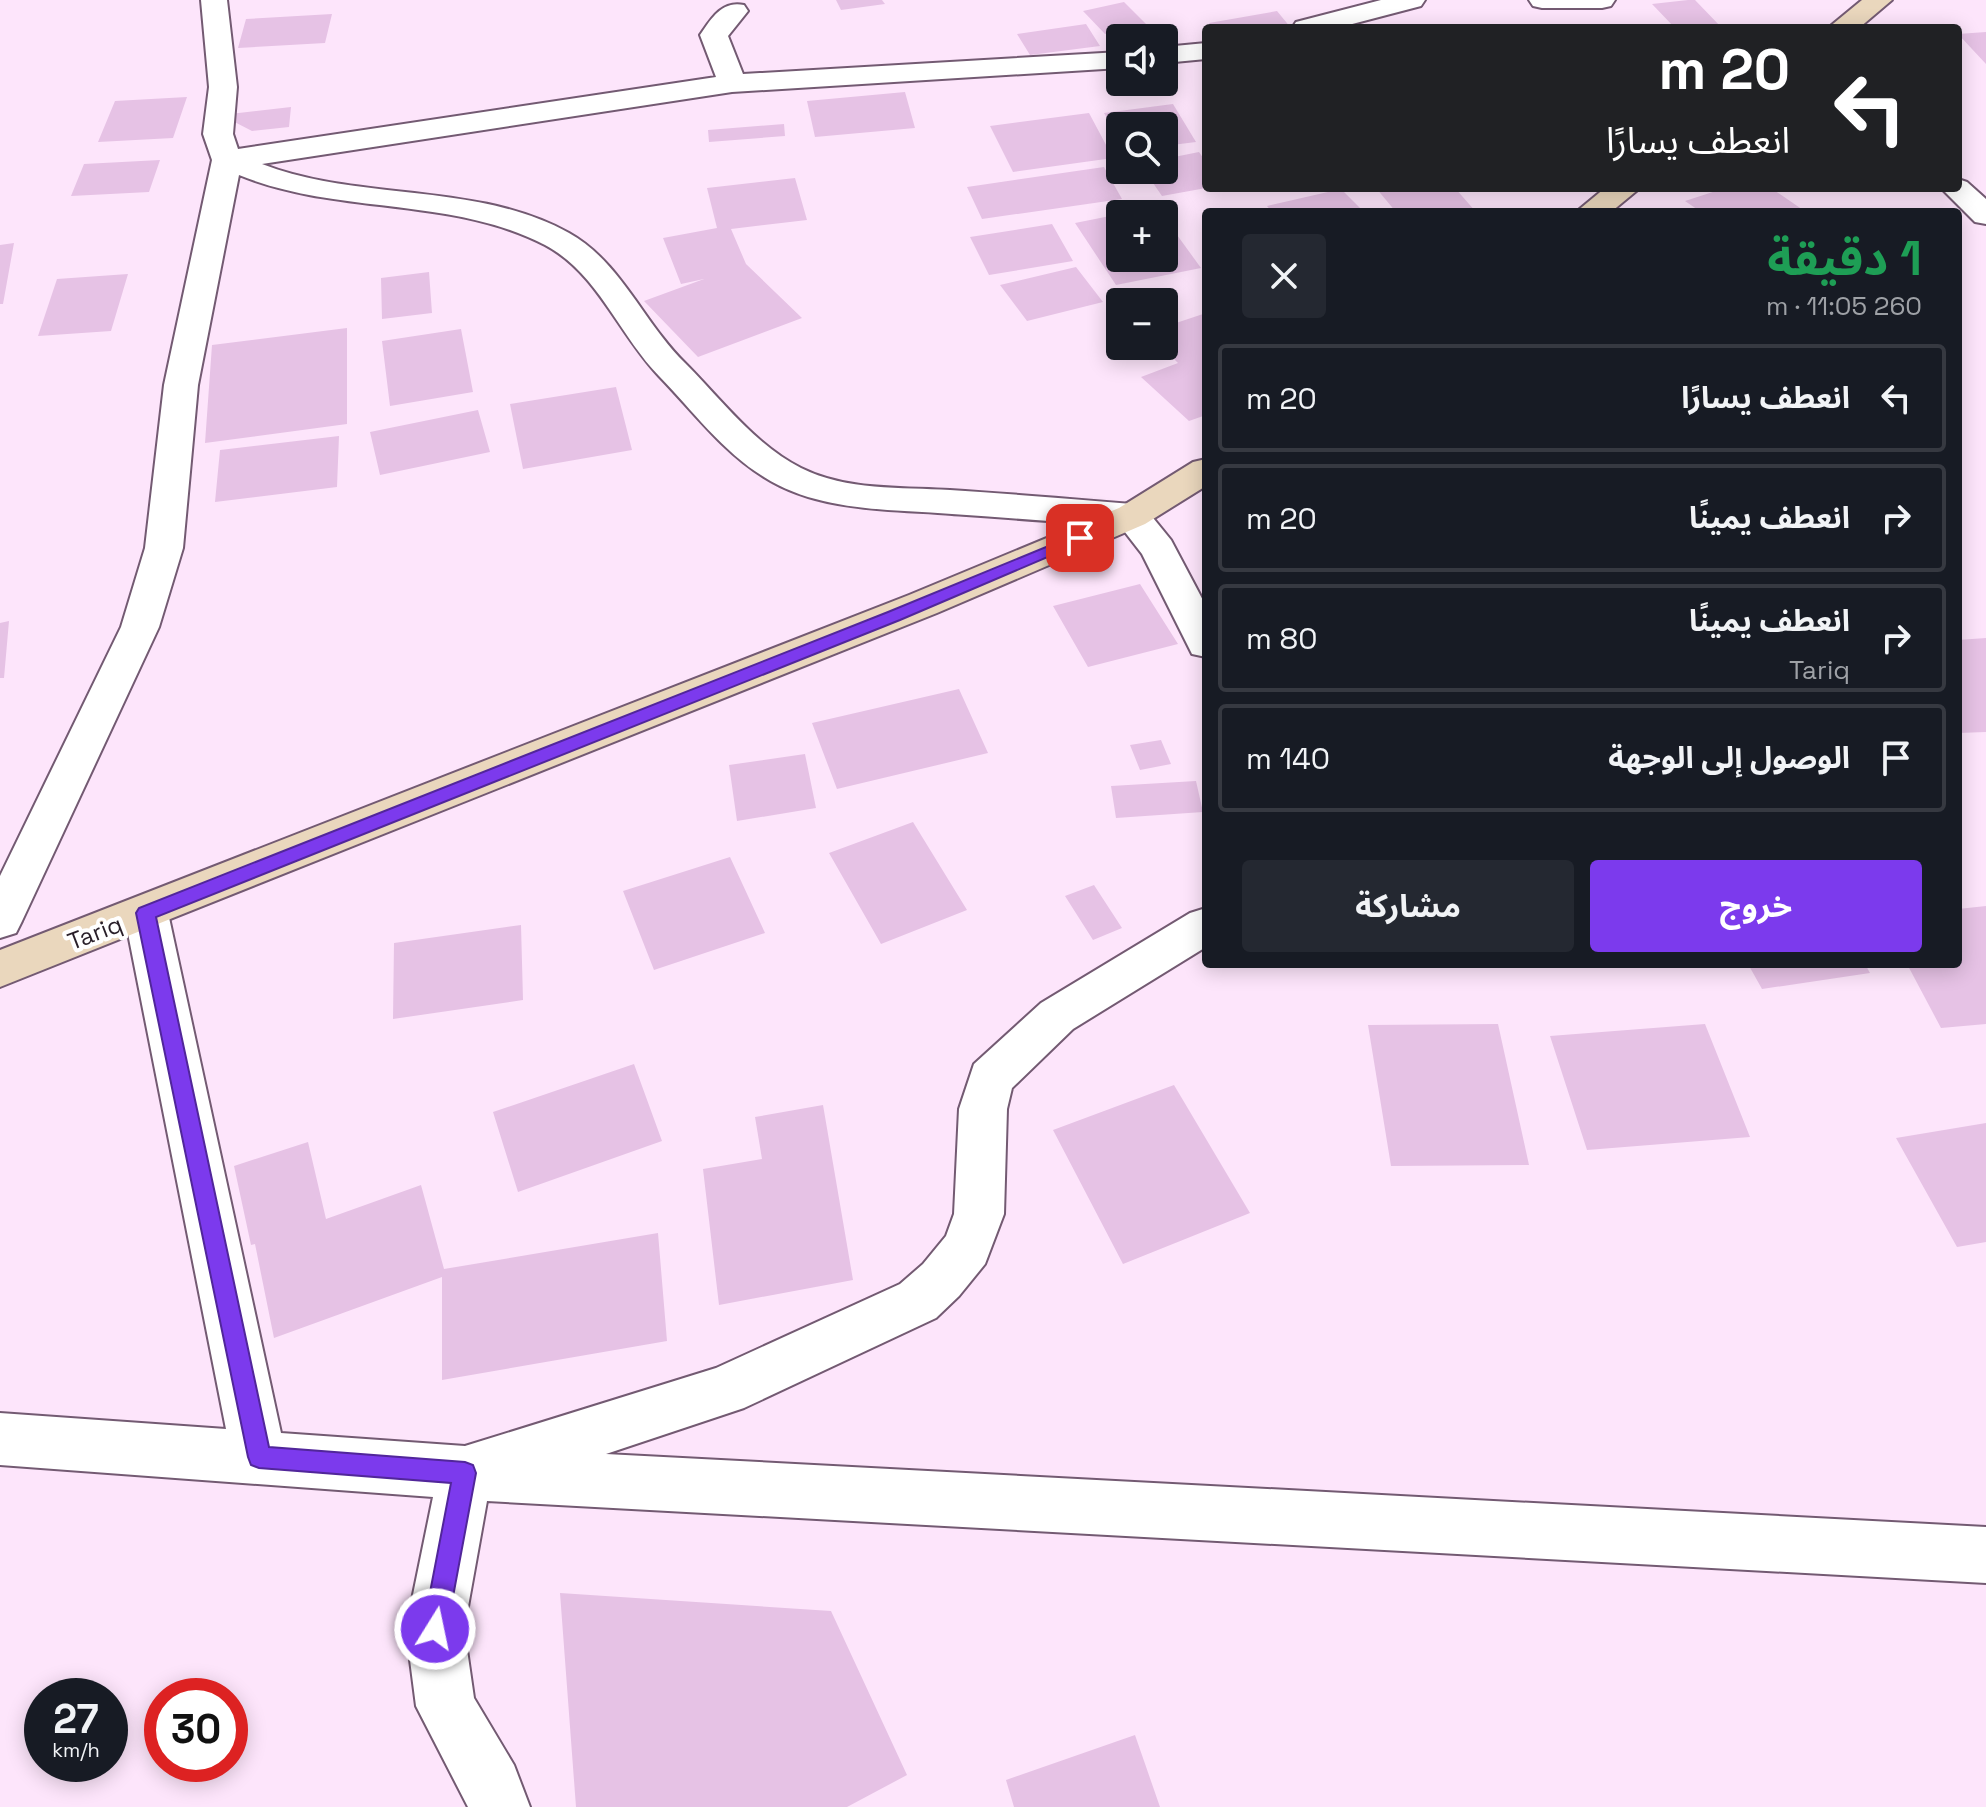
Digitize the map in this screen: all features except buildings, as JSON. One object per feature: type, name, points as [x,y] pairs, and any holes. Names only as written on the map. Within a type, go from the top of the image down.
[{"type":"main road","points":[[1847,24],[1879,0]]},
{"type":"main road","points":[[1597,208],[1619,192]]},
{"type":"main road","name":"Tariq","points":[[0,969],[923,604],[1132,516],[1202,472]]},
{"type":"street","points":[[0,921],[140,627],[164,548],[181,385],[227,160],[218,134],[223,87],[214,0]]},
{"type":"street","points":[[1321,24],[1412,0]]},
{"type":"street","points":[[1542,0],[1602,0]]},
{"type":"street","points":[[732,83],[714,35],[734,11]]},
{"type":"street","points":[[1178,54],[1202,51]]},
{"type":"street","points":[[227,160],[732,83],[803,76],[1045,68],[1106,61]]},
{"type":"street","points":[[227,160],[273,180],[518,222],[558,239],[589,261],[612,285],[656,354],[759,457],[789,477],[825,490],[876,497],[1132,516],[1158,549],[1202,636]]},
{"type":"street","points":[[1960,192],[1986,215]]},
{"type":"street","points":[[146,913],[259,1457]]},
{"type":"street","points":[[465,1473],[725,1390],[918,1301],[941,1280],[967,1248],[979,1214],[983,1109],[991,1078],[1057,1016],[1202,927]]},
{"type":"street","points":[[0,1439],[465,1473],[1986,1555]]},
{"type":"street","points":[[465,1473],[435,1629],[446,1706],[492,1787],[499,1807]]},
{"type":"route","points":[[435,1629],[465,1473],[259,1457],[146,913],[894,616],[1080,538]]}]
